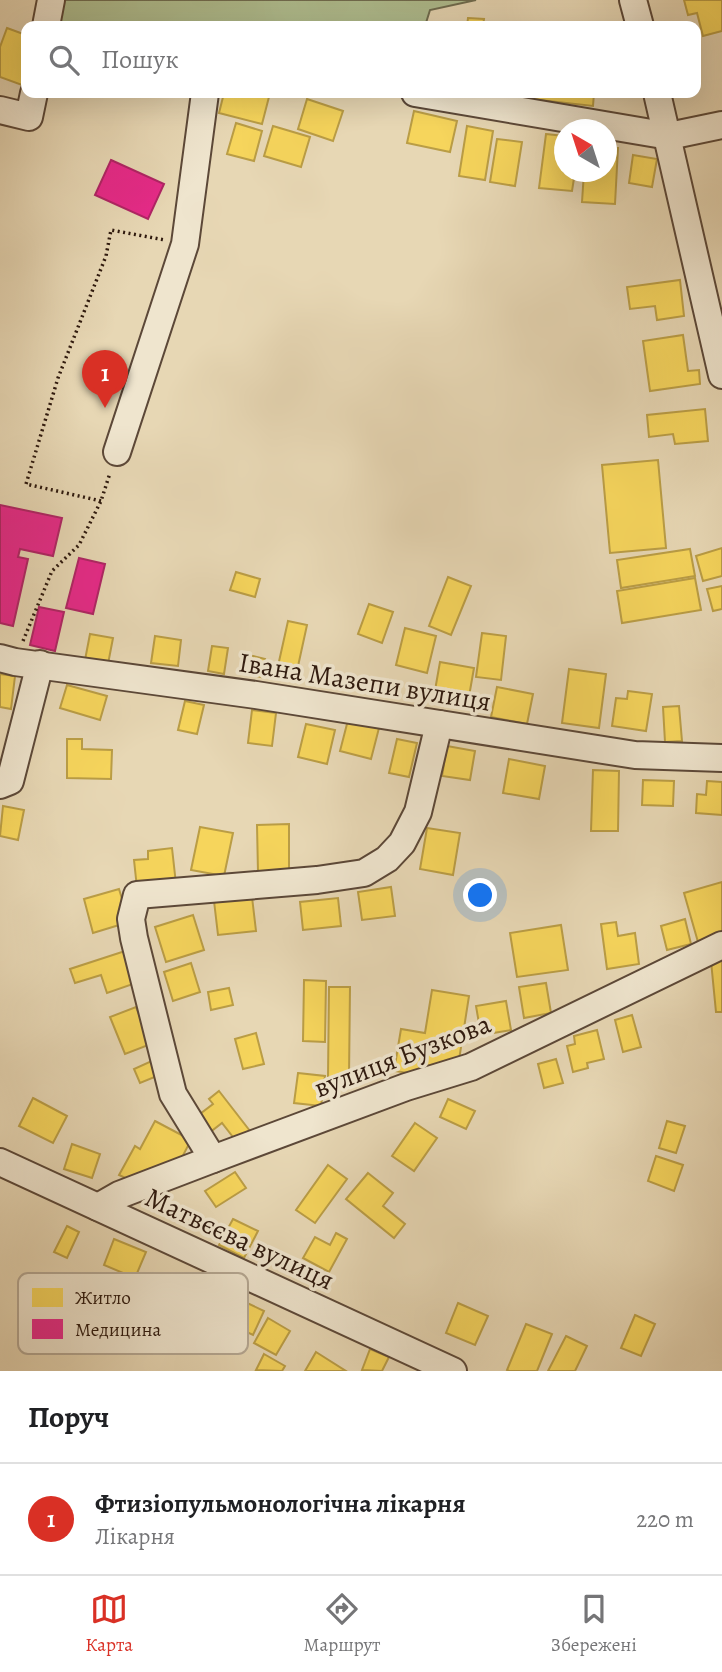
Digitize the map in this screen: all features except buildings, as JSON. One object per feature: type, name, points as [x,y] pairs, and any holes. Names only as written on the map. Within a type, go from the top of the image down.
[{"type":"street","points":[[47,21],[51,0]]},
{"type":"street","points":[[633,0],[639,21]]},
{"type":"street","points":[[0,110],[29,117],[32,98]]},
{"type":"street","points":[[117,452],[185,244],[204,98]]},
{"type":"street","points":[[445,98],[669,136],[722,125]]},
{"type":"street","points":[[658,98],[722,375]]},
{"type":"street","points":[[0,785],[10,781],[18,661]]},
{"type":"street","name":"Івана Мазепи вулиця","points":[[18,661],[256,695],[635,755],[722,758]]},
{"type":"street","points":[[213,1159],[173,1094],[134,938],[131,919],[137,895],[317,880],[364,873],[387,859],[402,843],[418,812],[439,724]]},
{"type":"street","name":"вулиця Бузкова","points":[[98,1207],[119,1195],[406,1087],[471,1068],[722,945]]},
{"type":"street","name":"Матвєєва вулиця","points":[[0,1162],[241,1273]]},
{"type":"street","name":"Матвєєва вулиця","points":[[248,1276],[453,1371]]},
{"type":"path","points":[[101,502],[26,484],[58,378],[106,256],[111,230],[185,244]]},
{"type":"path","points":[[18,661],[52,571],[79,545],[101,502],[117,452]]},
{"type":"green space","points":[[63,0],[476,0],[430,10],[427,21],[59,21]]},
{"type":"place","name":"Фтизіопульмонологічна лікарня","points":[[105,408]]}]
